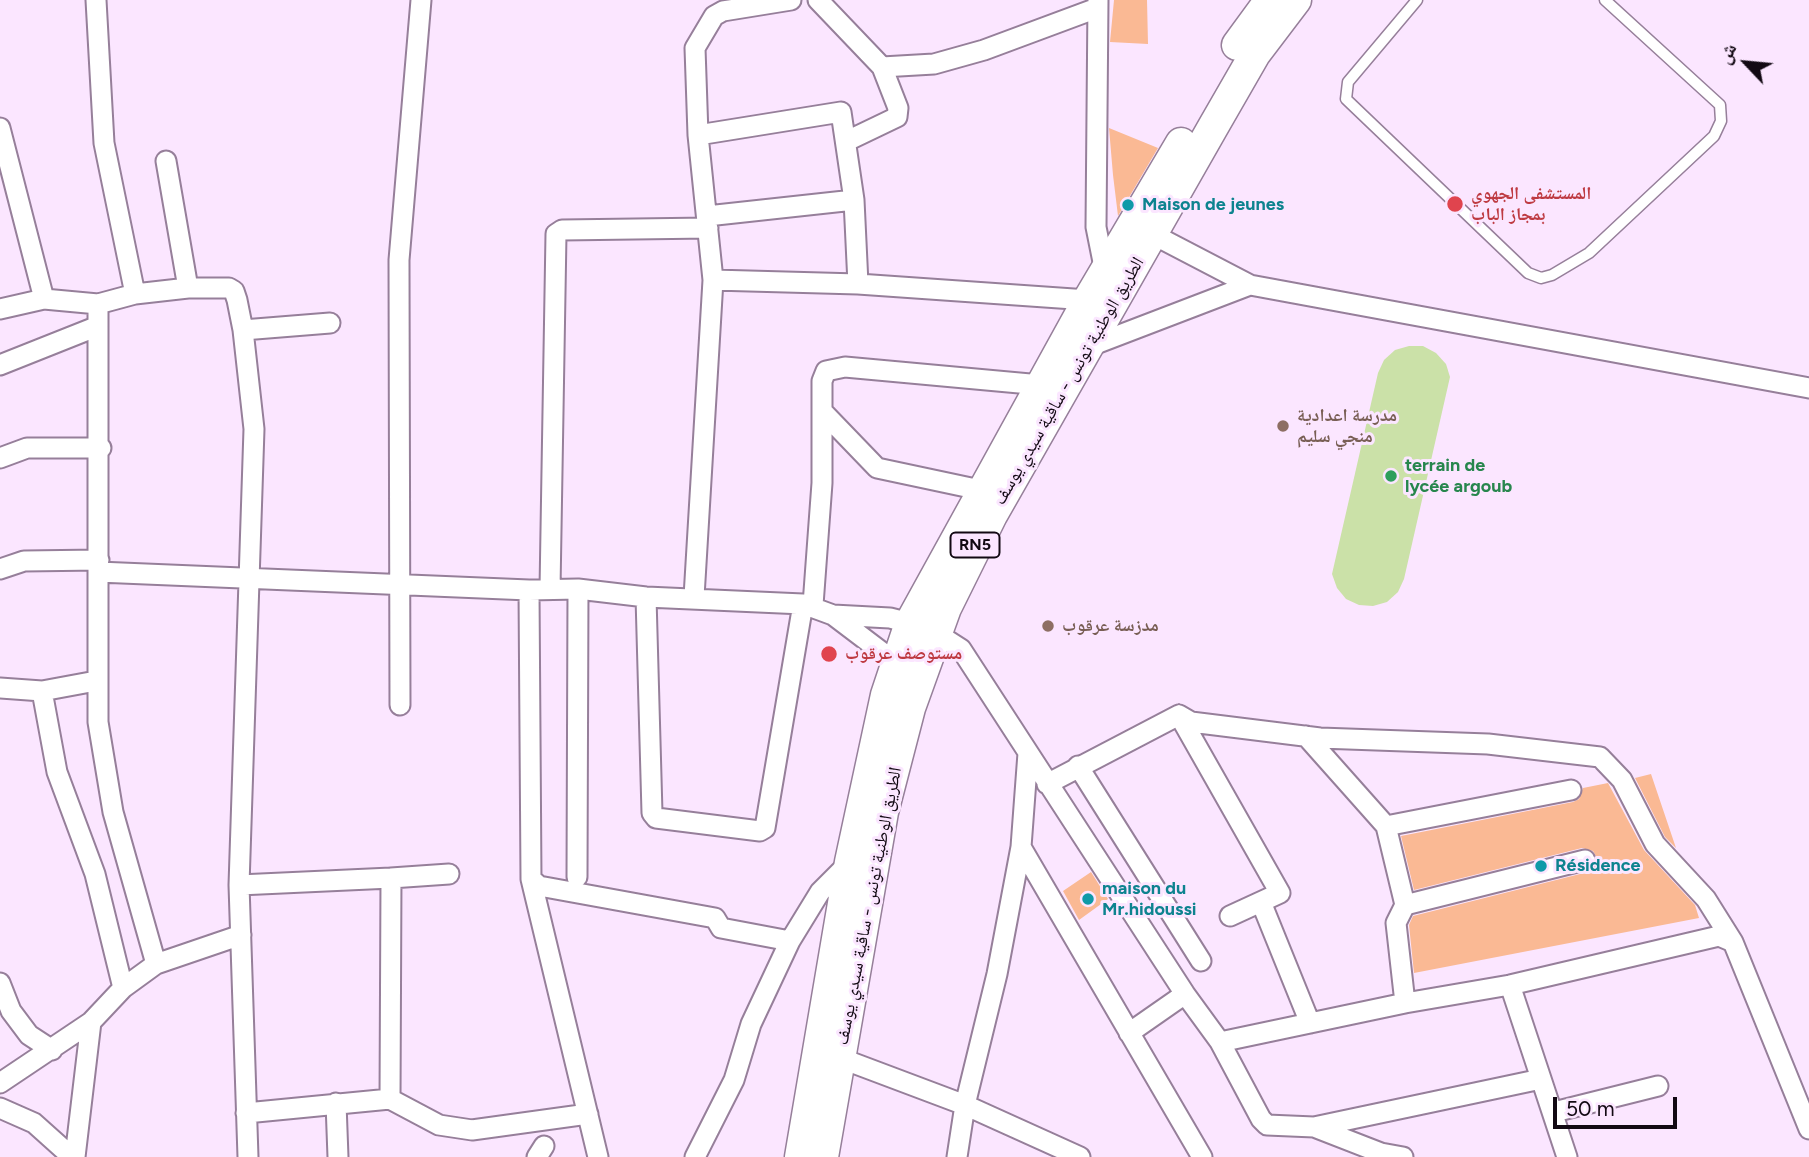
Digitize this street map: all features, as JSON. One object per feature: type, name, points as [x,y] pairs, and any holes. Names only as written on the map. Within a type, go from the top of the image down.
[{"type":"main road","name":"الطريق الوطنية تونس - ساقية سيدي يوسف","points":[[800,1157],[850,862],[895,662],[923,628],[963,568],[1041,385],[1235,49],[1270,0]]},
{"type":"main road","name":"الطريق الوطنية تونس - ساقية سيدي يوسف","points":[[823,1157],[883,812],[910,708],[923,628],[981,493],[1008,465],[1088,348],[1255,54],[1296,0]]},
{"type":"street","points":[[96,0],[104,143],[135,294]]},
{"type":"street","points":[[400,705],[399,260],[421,0]]},
{"type":"street","points":[[694,597],[713,281],[698,135],[695,48],[709,23],[727,6],[791,0]]},
{"type":"street","points":[[818,0],[882,68],[898,108],[897,117],[847,141]]},
{"type":"street","points":[[882,68],[934,64],[984,50],[1098,4],[1096,227],[1105,272]]},
{"type":"street","points":[[698,135],[841,112],[854,200],[858,284]]},
{"type":"street","points":[[0,128],[44,299]]},
{"type":"street","points":[[166,161],[188,288]]},
{"type":"street","points":[[550,590],[556,234],[562,230],[707,222],[854,200]]},
{"type":"street","points":[[1154,235],[1250,285],[1809,388]]},
{"type":"street","points":[[713,281],[858,284],[1088,300]]},
{"type":"street","points":[[1088,348],[1250,285]]},
{"type":"street","points":[[0,309],[44,299],[98,304],[135,294],[188,288],[221,287],[234,291],[243,330],[254,429],[239,885],[248,1157]]},
{"type":"street","points":[[98,304],[101,447],[96,681],[99,722],[113,812],[156,964]]},
{"type":"street","points":[[243,330],[330,323]]},
{"type":"street","points":[[0,365],[98,326]]},
{"type":"street","points":[[646,597],[652,813],[656,818],[760,831],[765,828],[808,604],[824,413],[822,381],[830,368],[1041,385]]},
{"type":"street","points":[[824,413],[877,468],[971,488],[981,493]]},
{"type":"street","points":[[0,458],[27,448],[101,447]]},
{"type":"street","points":[[0,569],[24,561],[248,579],[529,590],[578,589],[646,597],[808,604],[833,615],[895,662]]},
{"type":"street","points":[[577,877],[578,589]]},
{"type":"street","points":[[529,590],[531,879],[598,1157]]},
{"type":"street","points":[[833,615],[890,618],[923,628],[961,649],[1185,994],[1220,1041],[1261,1119],[1267,1125],[1314,1127],[1541,1079]]},
{"type":"street","points":[[0,688],[42,691],[96,681]]},
{"type":"street","points":[[42,691],[57,772],[95,874],[123,988]]},
{"type":"street","points":[[1047,784],[1179,715]]},
{"type":"street","points":[[1179,715],[1191,722],[1306,736],[1488,744],[1600,757],[1622,780],[1655,844],[1706,899],[1733,942],[1809,1129]]},
{"type":"street","points":[[1179,715],[1280,892],[1230,916]]},
{"type":"street","points":[[1306,736],[1385,826],[1405,905],[1396,922],[1405,1003]]},
{"type":"street","points":[[957,1157],[965,1105],[997,974],[1021,847],[1028,753]]},
{"type":"street","points":[[1078,766],[1201,961]]},
{"type":"street","points":[[1385,826],[1571,790]]},
{"type":"street","points":[[1021,847],[1202,1157]]},
{"type":"street","points":[[1405,905],[1585,860]]},
{"type":"street","points":[[695,1157],[734,1080],[751,1024],[790,941],[820,892],[850,862]]},
{"type":"street","points":[[239,885],[449,874]]},
{"type":"street","points":[[390,1099],[391,878]]},
{"type":"street","points":[[531,879],[540,886],[715,918],[721,928],[790,941]]},
{"type":"street","points":[[1261,902],[1310,1023]]},
{"type":"street","points":[[0,1083],[91,1022],[123,988],[156,964],[241,935]]},
{"type":"street","points":[[1220,1041],[1405,1003],[1510,985],[1719,936],[1733,942]]},
{"type":"street","points":[[0,983],[11,1012],[29,1035],[52,1050]]},
{"type":"street","points":[[1510,985],[1567,1157]]},
{"type":"street","points":[[1129,1033],[1185,994]]},
{"type":"street","points":[[74,1157],[91,1022]]},
{"type":"street","points":[[840,1058],[965,1105],[1080,1157]]},
{"type":"street","points":[[1553,1112],[1658,1086]]},
{"type":"street","points":[[246,1113],[390,1099],[439,1125],[472,1130],[588,1114]]},
{"type":"street","points":[[336,1103],[338,1157]]},
{"type":"street","points":[[0,1108],[34,1123],[74,1157]]},
{"type":"street","points":[[1314,1127],[1381,1153],[1403,1157]]},
{"type":"lane","points":[[1417,0],[1348,82],[1346,99],[1528,273],[1541,278],[1552,275],[1589,253],[1714,136],[1721,121],[1720,105],[1605,0]]},
{"type":"green space","name":"terrain de lycée argoub","points":[[1423,346],[1436,353],[1446,364],[1450,377],[1404,579],[1398,592],[1387,602],[1373,606],[1359,605],[1346,599],[1337,588],[1332,574],[1378,373],[1384,360],[1395,350]]},
{"type":"building","points":[[1114,0],[1147,0],[1148,44],[1110,42]]},
{"type":"building","name":"Maison de jeunes","points":[[1109,128],[1158,148],[1118,216],[1113,175]]},
{"type":"building","points":[[1651,774],[1676,848],[1665,837],[1635,778]]},
{"type":"building","name":"Résidence","points":[[1608,783],[1644,850],[1695,905],[1699,918],[1414,973],[1409,925],[1413,916],[1588,872],[1594,868],[1597,858],[1593,851],[1582,848],[1414,890],[1401,836],[1573,802],[1579,799],[1583,788]]},
{"type":"building","name":"maison du Mr.hidoussi","points":[[1091,872],[1108,899],[1079,920],[1063,891]]},
{"type":"place","name":"المستشفى الجهوي بمجاز الباب","points":[[1455,204]]},
{"type":"place","name":"Maison de jeunes","points":[[1128,205]]},
{"type":"place","name":"مدرسة اعدادية منجي سليم","points":[[1283,426]]},
{"type":"place","name":"terrain de lycée argoub","points":[[1391,476]]},
{"type":"place","name":"مدزسة عرقوب","points":[[1048,626]]},
{"type":"place","name":"مستوصف عرقوب","points":[[829,654]]},
{"type":"place","name":"Résidence","points":[[1541,866]]},
{"type":"place","name":"maison du Mr.hidoussi","points":[[1088,899]]}]
